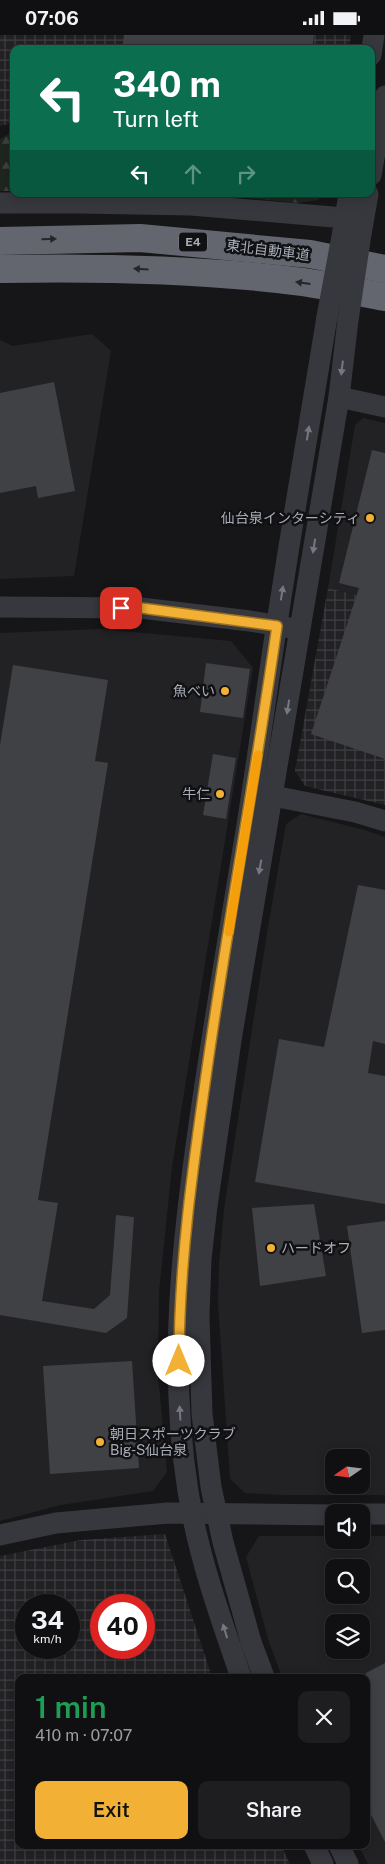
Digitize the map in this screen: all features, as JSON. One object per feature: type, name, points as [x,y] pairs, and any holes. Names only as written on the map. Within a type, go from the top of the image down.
[{"type":"highway","name":"東北自動車道","points":[[0,241],[140,238],[310,254],[385,269]]},
{"type":"highway","name":"東北自動車道","points":[[0,269],[138,268],[219,273],[304,283],[385,297]]},
{"type":"street","points":[[375,152],[385,96]]},
{"type":"street","points":[[240,1674],[204,1561],[187,1487],[180,1396],[179,1314],[184,1237],[213,1029],[253,790],[277,626],[338,319],[350,228],[349,197]]},
{"type":"street","points":[[350,228],[366,197]]},
{"type":"street","points":[[0,203],[191,205],[350,228]]},
{"type":"street","points":[[263,1674],[251,1642],[223,1542],[211,1487],[202,1414],[199,1316],[201,1259],[232,1034],[301,630],[338,397],[338,319]]},
{"type":"street","points":[[338,397],[385,407]]},
{"type":"street","points":[[0,607],[141,608],[301,630]]},
{"type":"street","points":[[273,796],[355,812],[385,821]]},
{"type":"street","points":[[0,1535],[56,1523],[143,1515],[192,1513],[325,1515]]},
{"type":"street","points":[[370,1514],[385,1514]]},
{"type":"street","points":[[316,1849],[324,1864]]},
{"type":"street","points":[[341,1849],[348,1864]]},
{"type":"shaded area","points":[[0,35],[351,35],[350,45],[10,45],[10,124],[0,126]]},
{"type":"shaded area","points":[[92,334],[111,351],[74,576],[0,579],[0,340],[13,346]]},
{"type":"shaded area","points":[[363,418],[385,423],[385,602],[328,588],[355,425]]},
{"type":"shaded area","points":[[328,588],[385,602],[385,805],[305,786],[295,771]]},
{"type":"shaded area","points":[[100,629],[231,641],[253,668],[172,1167],[159,1292],[158,1374],[167,1472],[153,1491],[61,1505],[0,1521],[0,633]]},
{"type":"shaded area","points":[[301,814],[385,837],[385,1495],[245,1493],[230,1479],[218,1303],[219,1265],[224,1209],[286,824]]},
{"type":"shaded area","points":[[165,1534],[211,1674],[15,1674],[15,1849],[283,1849],[290,1864],[0,1864],[0,1556],[81,1540]]},
{"type":"shaded area","points":[[259,1536],[325,1536],[325,1549],[370,1549],[370,1536],[385,1536],[385,1864],[368,1864],[360,1849],[370,1849],[370,1674],[281,1674],[268,1639],[246,1557]]},
{"type":"green space","points":[[10,134],[10,191],[0,191],[0,139]]},
{"type":"green space","points":[[239,197],[320,197],[318,200],[298,203]]},
{"type":"building","points":[[124,35],[314,35],[313,45],[123,45]]},
{"type":"building","points":[[54,382],[75,491],[38,498],[36,486],[0,493],[0,393]]},
{"type":"building","points":[[372,450],[385,453],[385,759],[311,734],[359,588],[339,583]]},
{"type":"building","points":[[206,663],[250,669],[243,718],[200,712]]},
{"type":"building","points":[[13,665],[108,680],[95,761],[108,763],[38,1200],[58,1203],[42,1301],[94,1309],[110,1295],[116,1215],[134,1217],[127,1318],[106,1333],[0,1315],[0,745]]},
{"type":"building","points":[[213,754],[236,758],[226,819],[203,815]]},
{"type":"building","points":[[358,885],[385,890],[385,1044],[373,1041],[368,1073],[385,1076],[385,1204],[255,1182],[279,1039],[324,1047]]},
{"type":"building","points":[[314,1204],[326,1276],[260,1286],[252,1208]]},
{"type":"building","points":[[385,1221],[385,1330],[362,1333],[347,1226]]},
{"type":"building","points":[[132,1361],[139,1468],[50,1474],[43,1366]]},
{"type":"building","points":[[385,1663],[385,1842],[370,1813],[370,1674],[366,1673]]},
{"type":"slow traffic","points":[[229,932],[258,755]]},
{"type":"place","name":"仙台泉インターシティ","points":[[370,518]]},
{"type":"place","name":"魚べい","points":[[225,691]]},
{"type":"place","name":"牛仁","points":[[220,794]]},
{"type":"place","name":"ハードオフ","points":[[271,1248]]},
{"type":"place","name":"朝日スポーツクラブ Big-S仙台泉","points":[[100,1442]]},
{"type":"route","points":[[121,608],[141,608],[277,626],[188,1200],[179,1314],[179,1361]]}]
